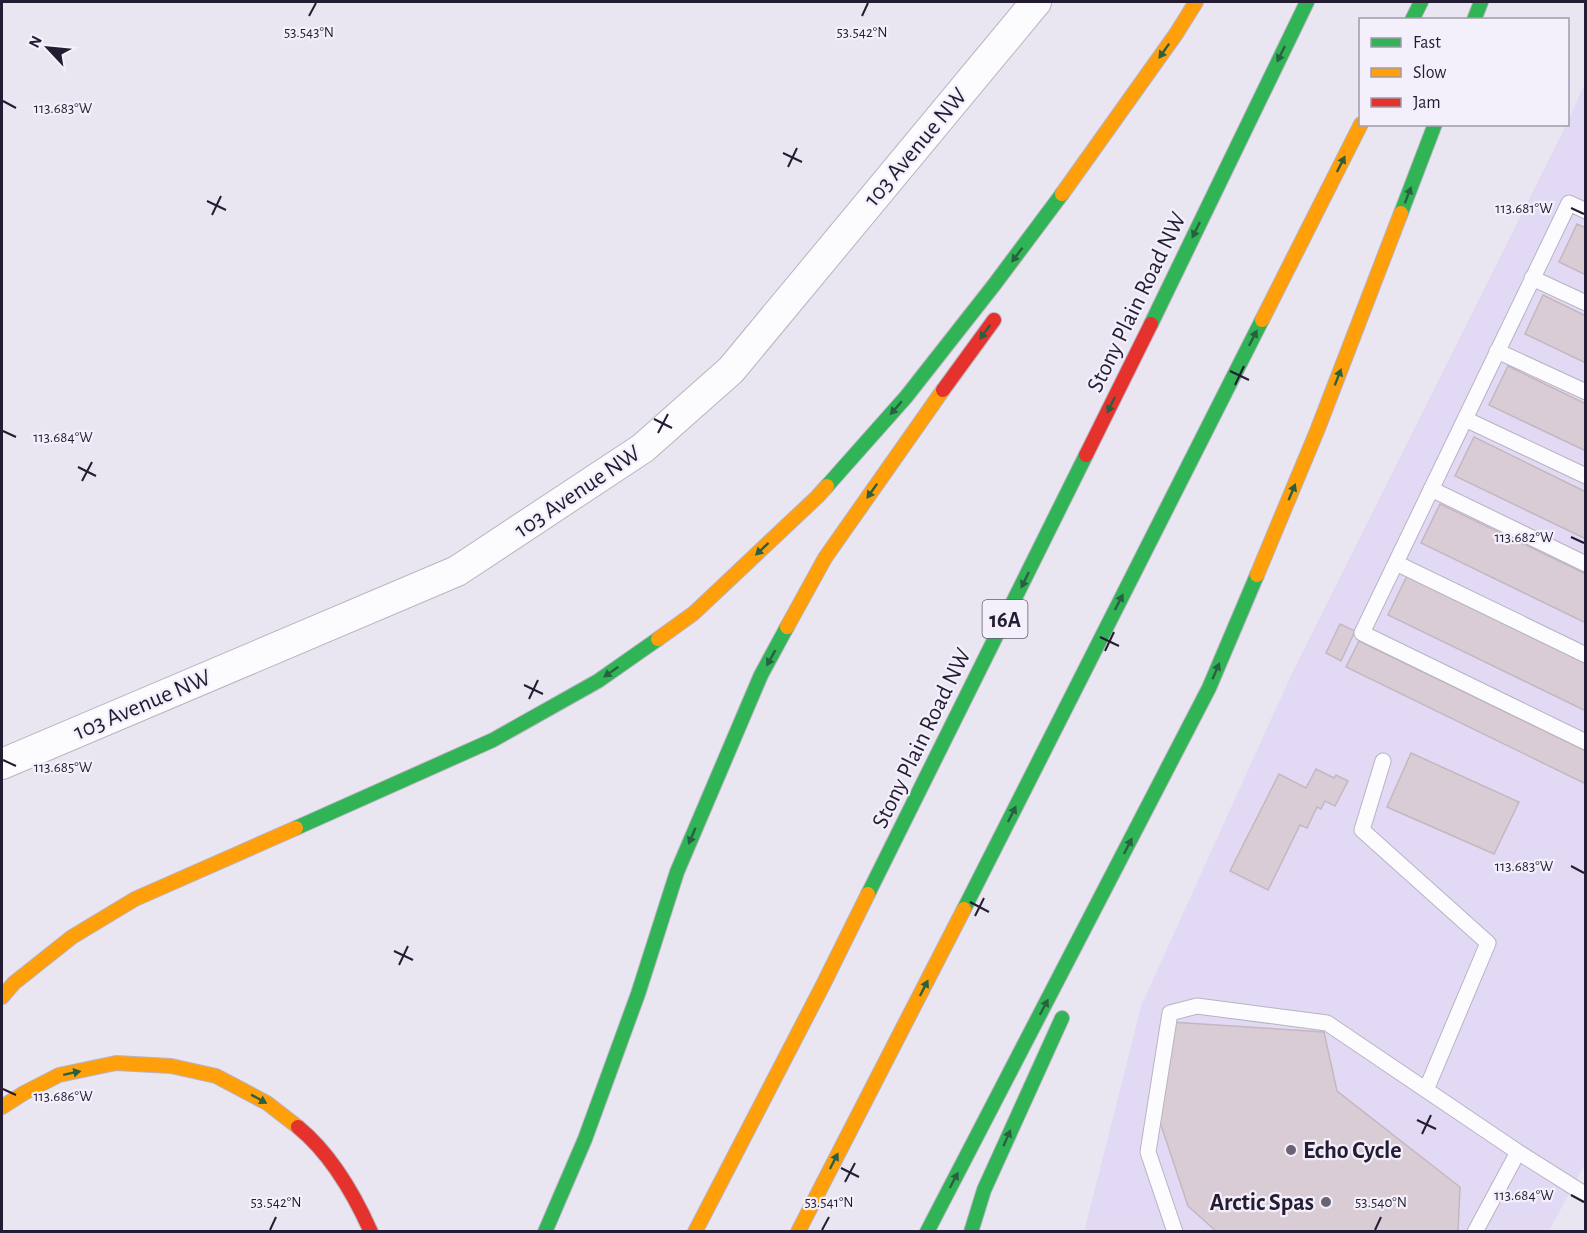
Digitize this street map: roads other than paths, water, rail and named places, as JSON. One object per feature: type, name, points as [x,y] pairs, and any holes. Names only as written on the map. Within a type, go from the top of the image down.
[{"type":"main road","points":[[2,997],[14,983],[72,937],[135,899],[493,740],[598,681],[694,613],[817,498],[906,397],[1052,208],[1176,34],[1196,2]]},
{"type":"main road","name":"Stony Plain Road NW","points":[[695,1232],[818,995],[967,697],[1307,2]]},
{"type":"main road","points":[[1413,18],[1421,2]]},
{"type":"main road","points":[[1475,18],[1481,2]]},
{"type":"main road","points":[[798,1232],[1055,731],[1360,126]]},
{"type":"main road","points":[[927,1232],[1209,688],[1317,431],[1434,126]]},
{"type":"main road","points":[[1037,250],[1052,208]]},
{"type":"main road","points":[[545,1232],[585,1139],[638,994],[677,872],[761,675],[825,558],[1002,309]]},
{"type":"main road","points":[[1092,941],[1101,898]]},
{"type":"main road","points":[[971,1232],[984,1190],[1067,1006]]},
{"type":"main road","points":[[2,1107],[59,1075],[116,1063],[171,1066],[216,1076],[267,1103],[306,1134],[338,1171],[364,1216],[370,1232]]},
{"type":"street","name":"103 Avenue NW","points":[[2,764],[457,571],[643,448],[731,370],[1036,2]]},
{"type":"lane","points":[[1586,211],[1569,202],[1362,633],[1586,742]]},
{"type":"lane","points":[[1532,278],[1586,303]]},
{"type":"lane","points":[[1497,351],[1586,392]]},
{"type":"lane","points":[[1465,419],[1586,476]]},
{"type":"lane","points":[[1431,489],[1586,564]]},
{"type":"lane","points":[[1396,563],[1586,655]]},
{"type":"lane","points":[[1383,760],[1362,830],[1488,942],[1426,1090]]},
{"type":"lane","points":[[1175,1232],[1148,1152],[1170,1012],[1197,1006],[1327,1023],[1586,1195]]},
{"type":"lane","points":[[1475,1232],[1518,1152]]},
{"type":"place","name":"Echo Cycle","points":[[1291,1150]]},
{"type":"place","name":"Arctic Spas","points":[[1326,1202]]}]
